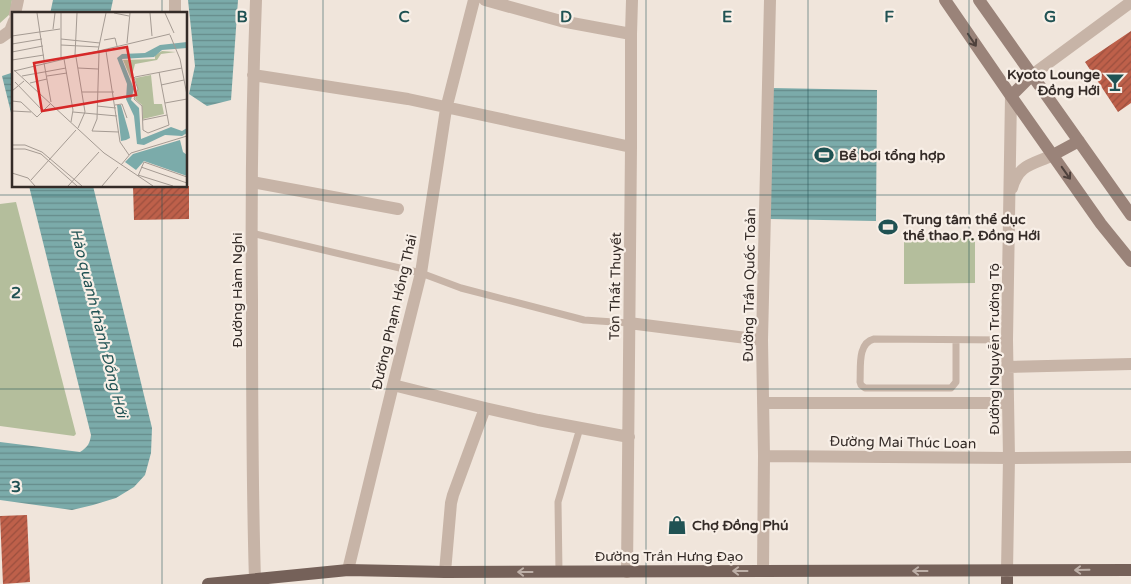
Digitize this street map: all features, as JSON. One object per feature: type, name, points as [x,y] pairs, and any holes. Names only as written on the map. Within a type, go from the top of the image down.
[{"type":"main road","points":[[945,0],[1101,224],[1131,261]]},
{"type":"main road","points":[[979,0],[1131,215]]},
{"type":"main road","points":[[1011,96],[1032,75]]},
{"type":"main road","points":[[1053,155],[1079,141]]},
{"type":"main road","name":"Đường Trần Hưng Đạo","points":[[208,584],[255,582],[348,570],[560,572],[627,578],[763,571],[1131,570]]},
{"type":"main road","points":[[1007,571],[1007,584]]},
{"type":"street","name":"Đường Hàm Nghi","points":[[255,582],[252,441],[252,182],[256,0]]},
{"type":"street","name":"Đường Phạm Hồng Thái","points":[[348,570],[421,273],[446,109],[474,0]]},
{"type":"street","points":[[485,0],[561,21],[631,34]]},
{"type":"street","name":"Tôn Thất Thuyết","points":[[627,578],[632,0]]},
{"type":"street","name":"Đường Trần Quốc Toản","points":[[763,571],[762,340],[770,0]]},
{"type":"street","points":[[1032,75],[1127,5],[1131,19]]},
{"type":"street","points":[[0,38],[10,31],[12,26]]},
{"type":"street","points":[[253,75],[408,99],[446,109],[631,148]]},
{"type":"street","name":"Đường Nguyễn Trường Tộ","points":[[1007,571],[1009,458],[1007,340],[1011,96]]},
{"type":"street","points":[[1009,200],[1015,179],[1022,170],[1053,155]]},
{"type":"street","points":[[252,182],[398,209]]},
{"type":"street","points":[[630,323],[762,340]]},
{"type":"street","points":[[1007,367],[1131,364]]},
{"type":"street","points":[[392,385],[538,420],[629,436]]},
{"type":"street","points":[[763,403],[1008,403]]},
{"type":"street","points":[[445,572],[453,495],[485,408]]},
{"type":"street","name":"Đường Mai Thúc Loan","points":[[764,456],[1131,457]]},
{"type":"lane","points":[[252,233],[421,273],[461,288],[584,320],[630,323]]},
{"type":"lane","points":[[956,340],[956,382],[951,388],[865,388],[861,386],[862,348],[874,339],[1007,340]]},
{"type":"lane","points":[[560,572],[558,502],[580,428]]},
{"type":"green space","points":[[0,0],[12,0],[10,14],[0,23]]},
{"type":"green space","points":[[16,202],[76,434],[74,436],[0,426],[0,204]]},
{"type":"green space","points":[[975,238],[975,283],[904,284],[904,239]]},
{"type":"water","points":[[53,0],[113,0],[110,12],[50,12]]},
{"type":"water","points":[[188,0],[238,0],[231,100],[207,106],[189,94],[195,66]]},
{"type":"water","points":[[12,73],[12,117],[2,76]]},
{"type":"water","name":"Bể bơi tổng hợp","points":[[772,88],[877,90],[876,221],[770,219]]},
{"type":"water","name":"Hào quanh thành Đồng Hới","points":[[29,188],[93,188],[152,428],[151,453],[145,475],[134,487],[116,498],[72,510],[0,500],[0,442],[80,452],[88,445],[91,435]]},
{"type":"building","name":"Kyoto Lounge Đồng Hới","points":[[1131,31],[1131,103],[1118,112],[1085,62]]},
{"type":"building","points":[[189,186],[189,219],[134,220],[133,188],[188,188]]},
{"type":"building","points":[[27,515],[30,582],[3,584],[0,516]]},
{"type":"place","name":"Kyoto Lounge Đồng Hới","points":[[1115,82]]},
{"type":"place","name":"Bể bơi tổng hợp","points":[[824,155]]},
{"type":"place","name":"Trung tâm thể dục thể thao P. Đồng Hới","points":[[888,227]]},
{"type":"place","name":"Chợ Đồng Phú","points":[[677,525]]}]
